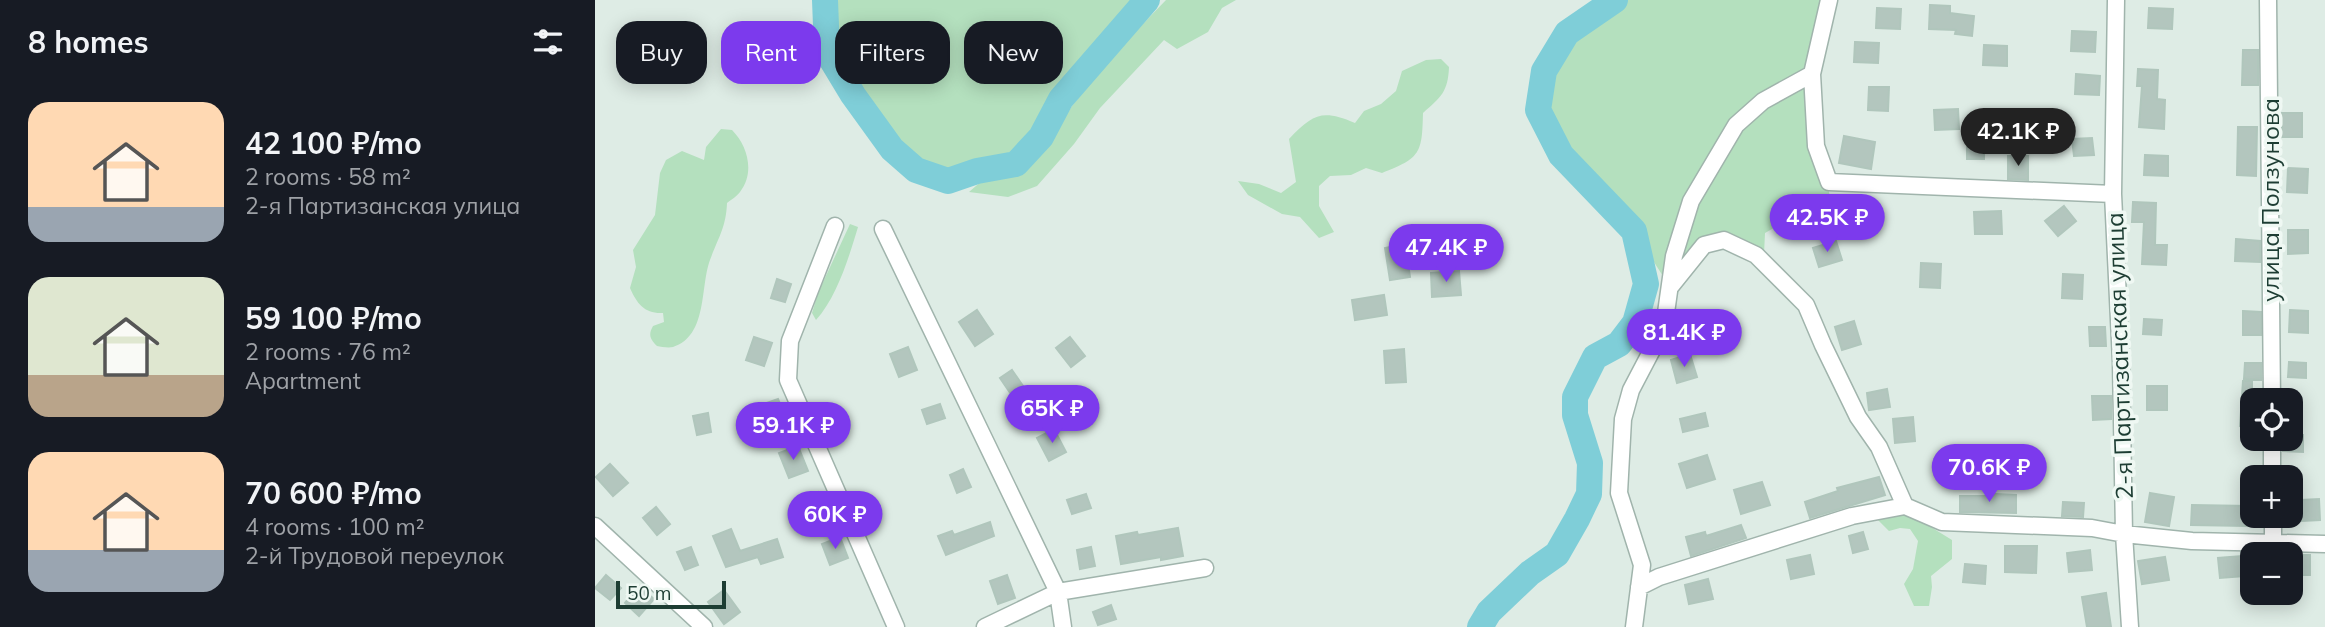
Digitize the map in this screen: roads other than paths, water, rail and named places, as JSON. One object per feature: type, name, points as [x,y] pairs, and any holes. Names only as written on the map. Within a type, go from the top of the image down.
[{"type":"street","points":[[1829,0],[1812,74],[1816,146],[1829,182],[2113,194]]},
{"type":"street","name":"2-я Партизанская улица","points":[[2116,0],[2113,194],[2121,362],[2124,534],[2130,627]]},
{"type":"street","name":"улица Ползунова","points":[[2268,0],[2272,388]]},
{"type":"street","points":[[1634,627],[1642,565],[1619,493],[1623,419],[1631,390],[1664,327],[1674,256],[1691,201],[1736,125],[1763,101],[1812,74]]},
{"type":"street","points":[[835,226],[790,341],[788,380],[896,627]]},
{"type":"street","points":[[883,229],[1058,592],[1063,627]]},
{"type":"street","points":[[1670,288],[1704,245],[1724,240],[1756,255],[1806,305],[1858,417],[1879,446],[1905,506]]},
{"type":"street","points":[[1639,587],[1659,577],[1852,516],[1905,506],[1942,522],[2092,528],[2192,541],[2240,543]]},
{"type":"street","points":[[595,526],[704,627]]},
{"type":"street","points":[[2303,544],[2325,544]]},
{"type":"street","points":[[985,627],[1058,592],[1205,568]]},
{"type":"waterway","points":[[825,0],[827,52],[853,95],[892,149],[916,170],[948,181],[977,171],[1016,164],[1041,137],[1061,99],[1147,0]]},
{"type":"waterway","points":[[1480,627],[1489,612],[1530,573],[1557,554],[1577,519],[1589,494],[1590,463],[1575,415],[1575,397],[1595,357],[1619,344],[1635,323],[1646,284],[1634,231],[1561,155],[1538,110],[1544,71],[1567,33],[1615,0]]}]
